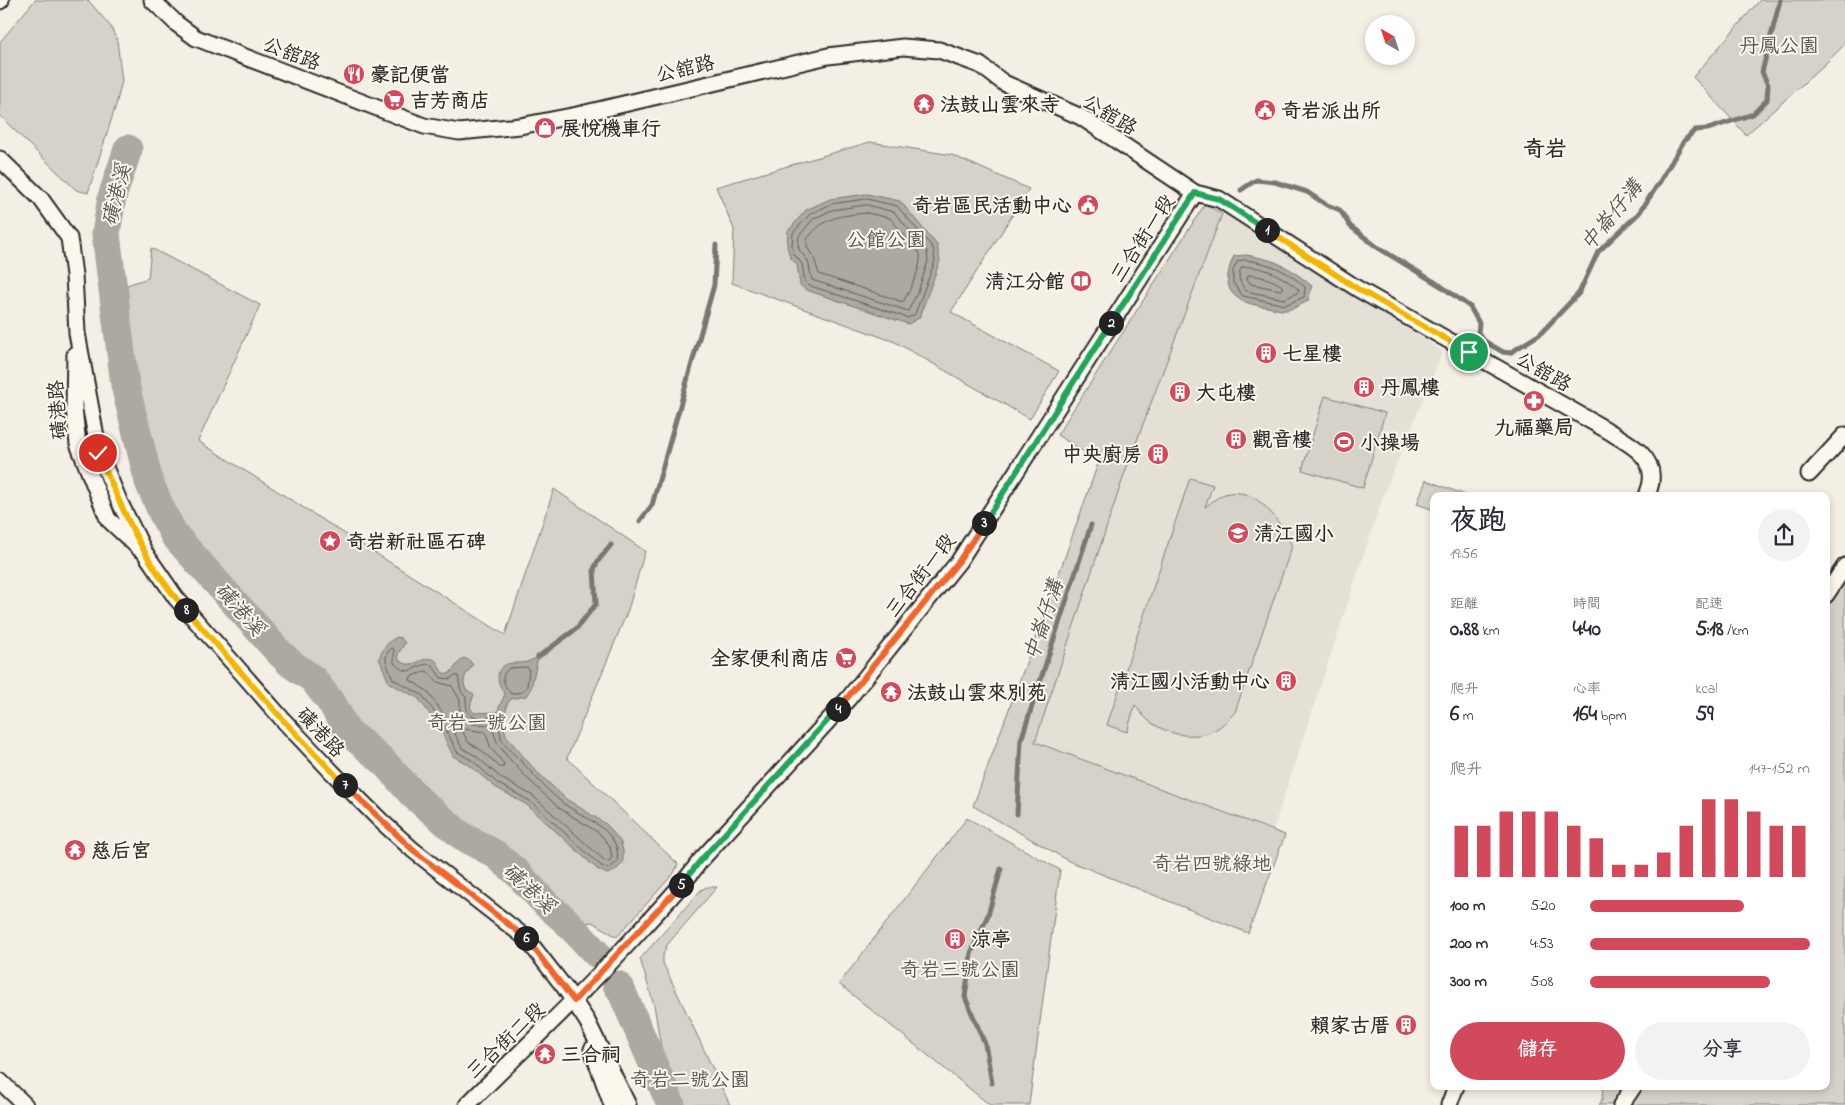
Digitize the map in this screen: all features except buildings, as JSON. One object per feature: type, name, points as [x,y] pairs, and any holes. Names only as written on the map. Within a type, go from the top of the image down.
[{"type":"street","name":"公舘路","points":[[152,0],[177,24],[196,38],[424,126],[459,132],[520,126],[577,115],[828,56],[903,48],[939,50],[980,64],[1004,83],[1081,117],[1195,193],[1219,199],[1358,289],[1526,383],[1642,452],[1650,466],[1652,480],[1648,492]]},
{"type":"street","name":"磺港路","points":[[0,159],[41,199],[69,238],[74,275],[77,333],[98,453],[118,500],[145,553],[176,598],[326,766],[413,850],[526,938],[574,1001],[590,1028],[628,1105]]},
{"type":"street","name":"三合街一段","points":[[593,982],[690,876],[700,861],[848,699],[959,561],[1195,193]]},
{"type":"street","points":[[1808,474],[1845,435]]},
{"type":"street","points":[[1830,589],[1845,566]]},
{"type":"street","name":"三合街二段","points":[[467,1105],[593,982]]},
{"type":"street","name":"磺港路","points":[[574,1001],[612,1105]]},
{"type":"street","points":[[0,1081],[25,1105]]},
{"type":"street","points":[[1449,1105],[1455,1090]]},
{"type":"street","points":[[1621,1105],[1631,1090]]},
{"type":"shaded area","name":"清江國小","points":[[1223,212],[1443,351],[1382,499],[1273,830],[1035,742],[1124,475]]},
{"type":"green space","points":[[35,0],[88,0],[111,27],[117,40],[122,81],[88,193],[76,190],[0,116],[0,42]]},
{"type":"green space","name":"丹鳳公園","points":[[1760,0],[1845,0],[1845,44],[1746,135],[1693,77]]},
{"type":"green space","name":"公館公園","points":[[870,142],[952,155],[1029,189],[951,312],[1059,371],[1030,419],[895,342],[732,283],[734,229],[716,187]]},
{"type":"green space","name":"奇岩四號綠地","points":[[1205,204],[1222,214],[1124,475],[1035,742],[1285,835],[1248,933],[1069,861],[973,806],[1099,461],[1057,435]]},
{"type":"green space","name":"奇岩一號公園","points":[[151,248],[260,305],[198,441],[505,635],[554,489],[645,551],[628,610],[567,758],[678,864],[674,873],[617,937],[592,922],[583,923],[567,907],[554,898],[511,855],[468,827],[444,806],[387,746],[355,721],[339,700],[331,685],[321,674],[291,652],[183,537],[168,508],[148,447],[133,350],[127,285],[148,278]]},
{"type":"green space","name":"小操場","points":[[1325,396],[1385,413],[1363,488],[1302,470]]},
{"type":"green space","points":[[1190,478],[1213,485],[1205,507],[1225,494],[1237,493],[1248,495],[1257,500],[1274,516],[1292,546],[1235,712],[1213,731],[1203,734],[1184,735],[1156,726],[1135,705],[1127,732],[1107,725]]},
{"type":"green space","points":[[1426,480],[1458,492],[1430,492],[1430,509],[1417,504]]},
{"type":"green space","points":[[1845,556],[1845,1105],[1599,1105],[1602,1100],[1603,1090],[1830,1090],[1830,578]]},
{"type":"green space","name":"奇岩三號公園","points":[[967,818],[1060,870],[1029,1105],[990,1105],[839,984]]},
{"type":"green space","name":"奇岩二號公園","points":[[707,887],[717,887],[667,945],[663,955],[663,963],[730,1105],[668,1105],[664,1065],[654,1005],[640,959],[701,890]]},
{"type":"water","points":[[867,194],[900,201],[937,245],[940,261],[919,318],[908,324],[806,290],[800,285],[797,265],[790,257],[787,246],[788,231],[806,210],[830,199]]},
{"type":"water","points":[[1246,255],[1266,259],[1296,273],[1312,286],[1308,301],[1292,309],[1280,310],[1255,305],[1238,298],[1232,293],[1229,286],[1229,268],[1234,256]]},
{"type":"water","points":[[397,637],[401,638],[405,643],[398,654],[399,660],[404,663],[415,663],[429,658],[437,662],[443,673],[449,674],[463,658],[469,660],[473,665],[466,674],[464,683],[466,690],[474,694],[470,707],[474,713],[497,712],[505,694],[498,678],[498,674],[503,667],[509,663],[527,662],[538,657],[531,688],[526,696],[511,699],[507,704],[503,726],[507,737],[535,770],[566,799],[606,824],[620,841],[623,850],[623,863],[615,871],[607,874],[597,869],[527,805],[495,787],[469,765],[453,756],[440,728],[418,698],[389,683],[379,658],[386,646]]},
{"type":"waterway","name":"中崙仔溝","points":[[1241,190],[1256,180],[1275,182],[1307,192],[1325,204],[1340,210],[1350,226],[1377,247],[1441,286],[1470,307],[1479,323],[1478,333],[1484,341],[1503,352],[1510,353],[1540,334],[1579,293],[1598,252],[1639,213],[1684,141],[1695,130],[1708,129],[1753,114],[1767,100],[1768,85],[1762,72],[1780,0]]},
{"type":"waterway","name":"磺港溪","points":[[128,149],[112,197],[106,234],[125,385],[149,482],[175,536],[277,650],[290,663],[313,679],[333,705],[347,731],[382,760],[413,795],[462,836],[495,854],[516,872],[596,953]]},
{"type":"waterway","points":[[640,521],[652,505],[714,285],[716,245]]},
{"type":"waterway","name":"中崙仔溝","points":[[1017,814],[1021,740],[1091,525]]},
{"type":"waterway","points":[[538,657],[576,629],[596,604],[594,569],[611,545]]},
{"type":"waterway","name":"中崙仔溝","points":[[992,1083],[985,1044],[965,997],[971,953],[988,915],[1001,869]]},
{"type":"waterway","name":"磺港溪","points":[[617,985],[621,990],[671,1105]]},
{"type":"place","name":"豪記便當","points":[[354,74]]},
{"type":"place","name":"吉芳商店","points":[[394,100]]},
{"type":"place","name":"法鼓山雲來寺","points":[[924,104]]},
{"type":"place","name":"奇岩派出所","points":[[1265,110]]},
{"type":"place","name":"展悅機車行","points":[[545,128]]},
{"type":"place","name":"奇岩區民活動中心","points":[[1088,205]]},
{"type":"place","name":"清江分館","points":[[1081,281]]},
{"type":"place","name":"七星樓","points":[[1266,353]]},
{"type":"place","name":"丹鳳樓","points":[[1364,387]]},
{"type":"place","name":"大屯樓","points":[[1180,392]]},
{"type":"place","name":"九福藥局","points":[[1534,401]]},
{"type":"place","name":"觀音樓","points":[[1236,439]]},
{"type":"place","name":"小操場","points":[[1344,442]]},
{"type":"place","name":"中央廚房","points":[[1158,454]]},
{"type":"place","name":"清江國小","points":[[1238,533]]},
{"type":"place","name":"奇岩新社區石碑","points":[[330,541]]},
{"type":"place","name":"全家便利商店","points":[[846,658]]},
{"type":"place","name":"清江國小活動中心","points":[[1286,681]]},
{"type":"place","name":"法鼓山雲來別苑","points":[[891,692]]},
{"type":"place","name":"慈后宮","points":[[75,850]]},
{"type":"place","name":"涼亭","points":[[955,939]]},
{"type":"place","name":"賴家古厝","points":[[1406,1025]]},
{"type":"place","name":"三合祠","points":[[545,1054]]},
{"type":"district","name":"奇岩","points":[[1545,148]]},
{"type":"route","points":[[98,453],[118,500],[145,553],[176,598],[284,721],[333,773],[413,850],[526,938],[574,1001],[690,876],[700,861],[848,699],[959,561],[1195,193],[1219,199],[1358,289],[1469,352]]}]
